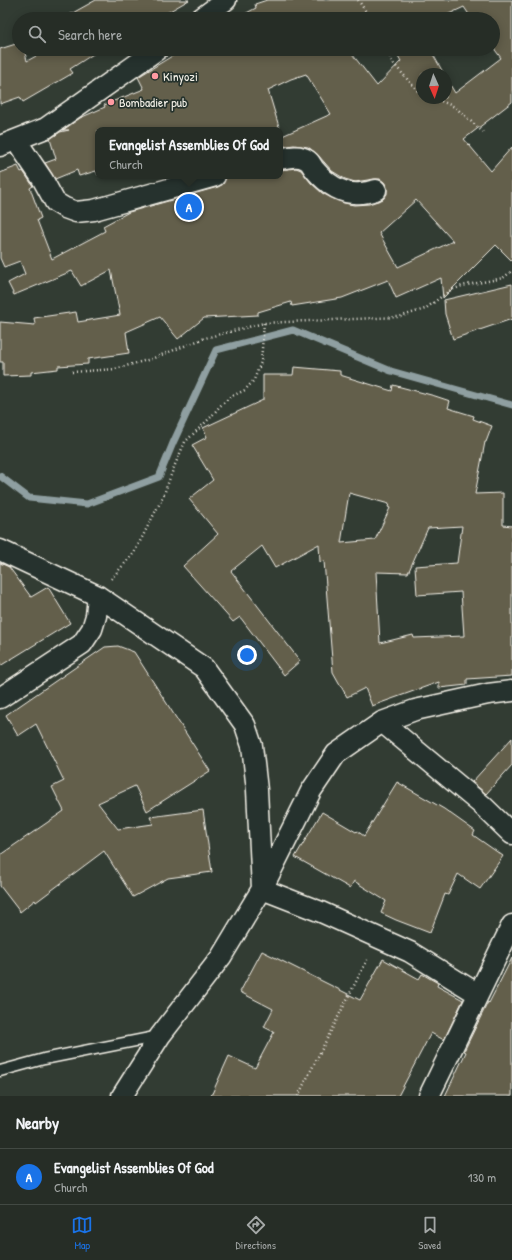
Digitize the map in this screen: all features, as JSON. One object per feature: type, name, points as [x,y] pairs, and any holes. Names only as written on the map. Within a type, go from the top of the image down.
[{"type":"street","points":[[210,12],[226,0]]},
{"type":"street","points":[[148,56],[46,128],[8,143],[43,180],[55,202],[76,212],[94,210],[204,179]]},
{"type":"street","points":[[283,158],[291,156],[303,157],[309,160],[315,170],[339,190],[350,193],[361,193],[376,190]]},
{"type":"street","points":[[0,550],[98,596],[204,668],[245,725],[252,746],[257,790],[262,889]]},
{"type":"street","points":[[0,698],[82,644],[92,629],[96,616],[98,596]]},
{"type":"street","points":[[122,1096],[160,1036],[221,957],[262,889],[311,791],[336,754],[382,722],[415,710],[488,694],[512,691]]},
{"type":"street","points":[[382,722],[482,805],[512,834]]},
{"type":"street","points":[[262,889],[321,912],[410,952],[478,994]]},
{"type":"street","points":[[429,1096],[512,927]]},
{"type":"lane","points":[[0,1071],[44,1059],[160,1036]]},
{"type":"path","points":[[358,0],[366,12]]},
{"type":"path","points":[[390,56],[392,62],[416,89]]},
{"type":"path","points":[[448,104],[455,107],[483,132]]},
{"type":"path","points":[[72,372],[115,369],[151,359],[204,338],[264,323],[399,317],[425,309],[449,291],[462,286],[503,278],[512,271]]},
{"type":"path","points":[[98,596],[115,573],[134,553],[163,497],[185,442],[230,397],[245,390],[254,380],[261,362],[264,323]]},
{"type":"path","points":[[298,1096],[378,938]]},
{"type":"building","points":[[96,0],[189,0],[168,12],[74,12]]},
{"type":"building","points":[[267,0],[512,0],[512,102],[464,139],[491,171],[512,147],[512,261],[496,245],[443,298],[441,278],[396,298],[388,280],[342,298],[292,306],[291,302],[258,312],[258,315],[204,318],[178,339],[160,317],[126,332],[129,353],[88,359],[88,364],[58,366],[58,369],[31,372],[31,375],[3,376],[3,362],[0,362],[0,322],[35,325],[34,318],[76,312],[78,322],[120,315],[111,270],[81,286],[72,271],[14,295],[8,283],[25,274],[20,261],[4,267],[0,258],[0,173],[18,166],[33,186],[30,188],[41,218],[37,220],[52,259],[105,231],[103,226],[129,212],[218,187],[223,184],[225,179],[283,179],[283,170],[296,168],[301,170],[311,183],[322,193],[344,203],[354,205],[369,204],[383,199],[387,194],[387,187],[380,179],[355,182],[345,179],[332,171],[317,154],[308,147],[294,145],[283,147],[283,136],[331,114],[306,74],[291,79],[268,90],[279,127],[95,127],[95,171],[79,176],[77,170],[55,179],[45,163],[56,159],[50,139],[60,132],[69,130],[63,130],[80,118],[105,107],[104,105],[144,89],[138,77],[172,56],[354,56],[377,86],[401,61],[398,56],[434,56],[441,68],[416,68],[416,104],[452,104],[452,88],[455,93],[501,58],[500,56],[500,12],[467,12],[464,7],[453,12],[248,12],[256,8],[255,4]],"holes":[[[416,200],[453,241],[398,267],[379,233]]]},
{"type":"building","points":[[12,45],[12,56],[26,56],[27,61],[36,56],[90,56],[70,69],[73,73],[23,102],[20,97],[0,104],[0,49]]},
{"type":"building","points":[[512,284],[512,319],[453,339],[445,314],[444,300]]},
{"type":"building","points":[[294,367],[340,371],[340,375],[392,391],[393,385],[450,401],[448,408],[474,416],[473,419],[492,426],[485,442],[475,494],[503,493],[503,525],[512,526],[512,676],[467,679],[467,685],[439,688],[439,682],[372,706],[365,688],[347,697],[333,672],[324,561],[320,562],[319,544],[275,568],[262,546],[231,571],[300,661],[284,675],[240,617],[233,622],[183,566],[218,534],[189,499],[213,480],[192,445],[207,437],[203,428],[263,400],[263,375],[293,375]],"holes":[[[349,493],[389,504],[388,507],[390,508],[375,540],[341,543]],[[462,526],[457,563],[415,566],[417,595],[461,592],[464,636],[414,638],[413,635],[380,643],[376,572],[408,573],[428,528]]]},
{"type":"building","points":[[0,563],[9,567],[31,597],[48,587],[70,623],[0,666]]},
{"type":"building","points":[[118,646],[134,652],[210,771],[147,811],[135,786],[98,803],[118,829],[153,824],[150,817],[203,810],[212,872],[168,878],[133,897],[104,851],[36,902],[35,900],[20,912],[0,886],[0,855],[64,811],[52,787],[64,781],[36,724],[18,736],[6,715],[105,647]]},
{"type":"building","points":[[512,738],[512,765],[486,794],[472,782]]},
{"type":"building","points":[[397,782],[444,809],[475,831],[473,835],[503,856],[480,889],[458,874],[448,895],[445,894],[430,933],[381,913],[386,901],[354,881],[350,888],[295,857],[322,812],[364,836]]},
{"type":"building","points":[[262,951],[360,1000],[383,959],[419,979],[422,974],[438,983],[437,986],[463,1000],[444,1040],[431,1033],[398,1096],[211,1096],[229,1056],[255,1068],[274,1032],[264,1027],[273,1009],[240,992]]},
{"type":"building","points":[[512,958],[512,1096],[445,1096],[466,1052],[464,1051]]},
{"type":"waterway","points":[[0,476],[29,498],[87,504],[159,477],[216,350],[293,330],[391,371],[512,405]]},
{"type":"place","name":"Kinyozi","points":[[155,76]]},
{"type":"place","name":"Bombadier pub","points":[[111,102]]},
{"type":"place","name":"Evangelist Assemblies Of God","points":[[189,207]]}]
